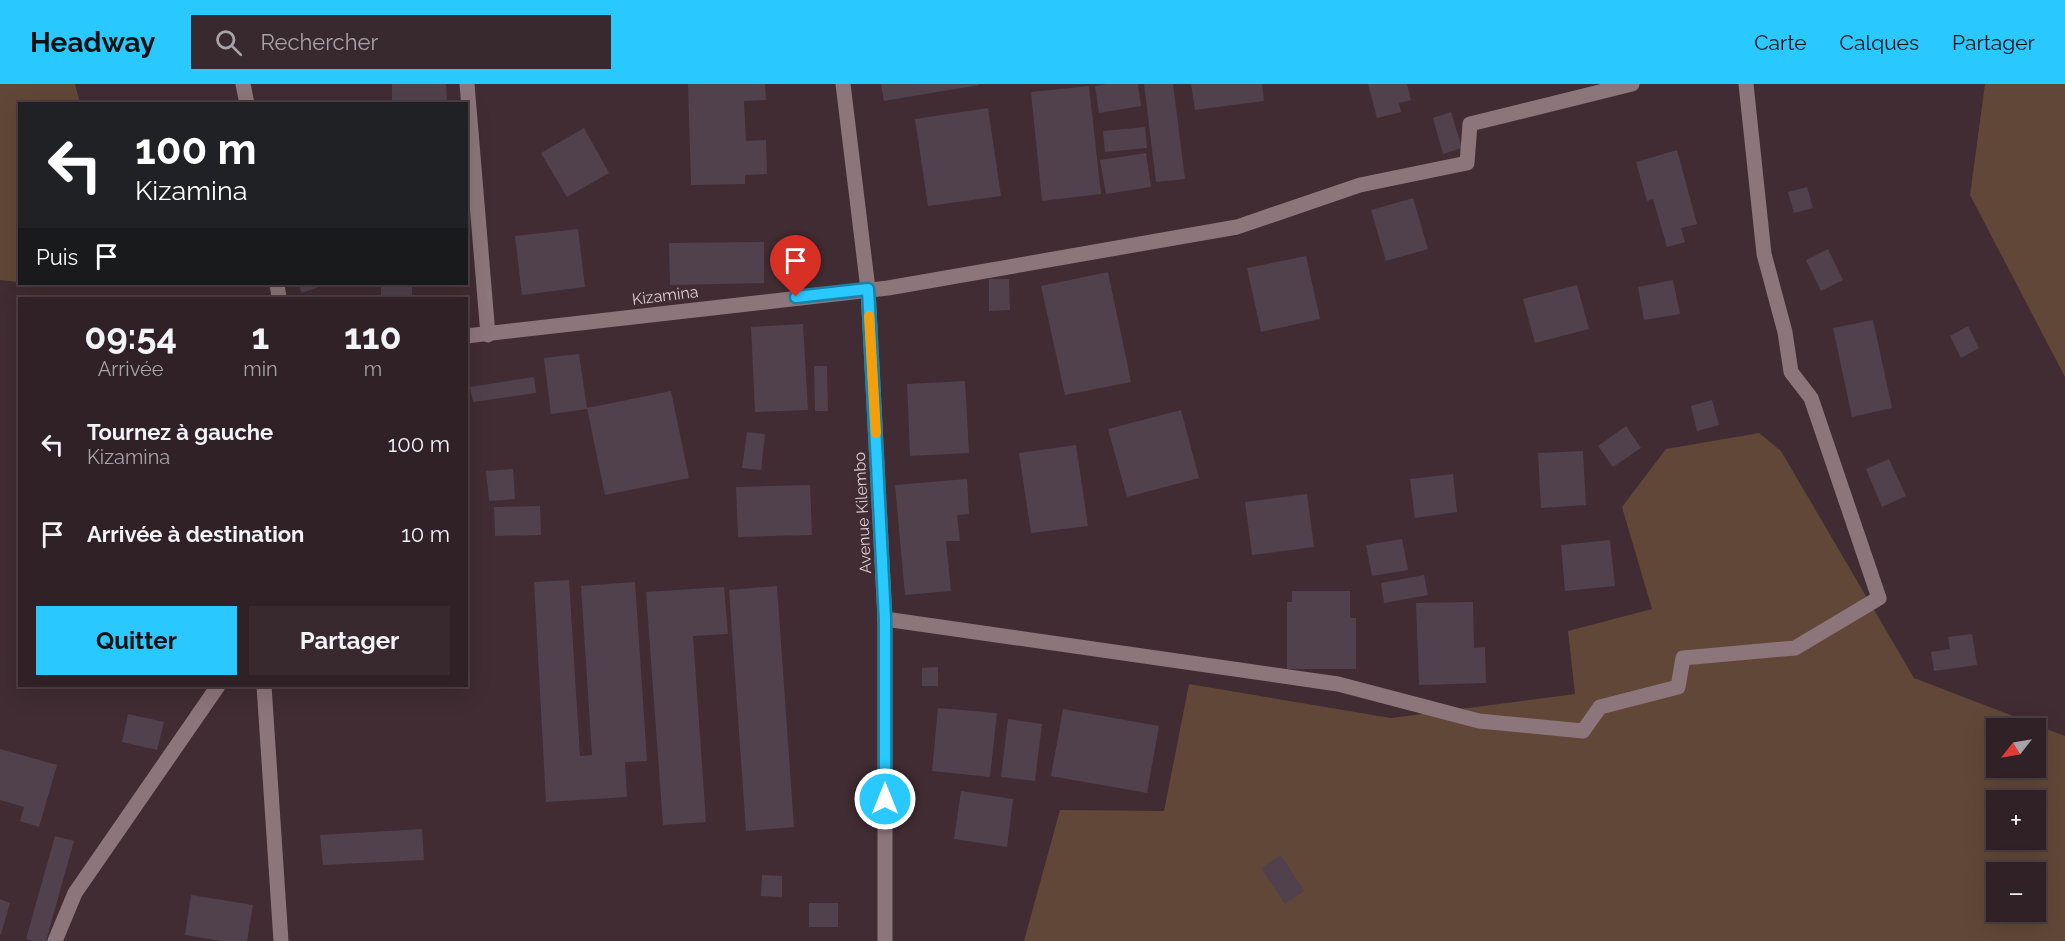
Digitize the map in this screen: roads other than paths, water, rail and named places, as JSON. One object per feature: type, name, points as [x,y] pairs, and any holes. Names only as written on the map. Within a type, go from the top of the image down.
[{"type":"street","points":[[243,84],[247,102]]},
{"type":"street","points":[[467,84],[488,335]]},
{"type":"street","name":"Avenue Kilembo","points":[[843,84],[868,289],[885,619],[885,941]]},
{"type":"street","points":[[1579,90],[1632,84]]},
{"type":"street","points":[[885,619],[1338,684],[1479,721],[1583,731],[1600,707],[1678,687],[1683,658],[1795,648],[1879,598],[1811,398],[1791,372],[1785,332],[1764,254],[1746,84]]},
{"type":"street","name":"Kizamina","points":[[468,336],[888,288],[1237,227],[1360,185],[1467,163],[1470,124],[1579,90]]},
{"type":"street","points":[[55,941],[75,893],[217,687]]},
{"type":"street","points":[[264,687],[281,941]]}]
